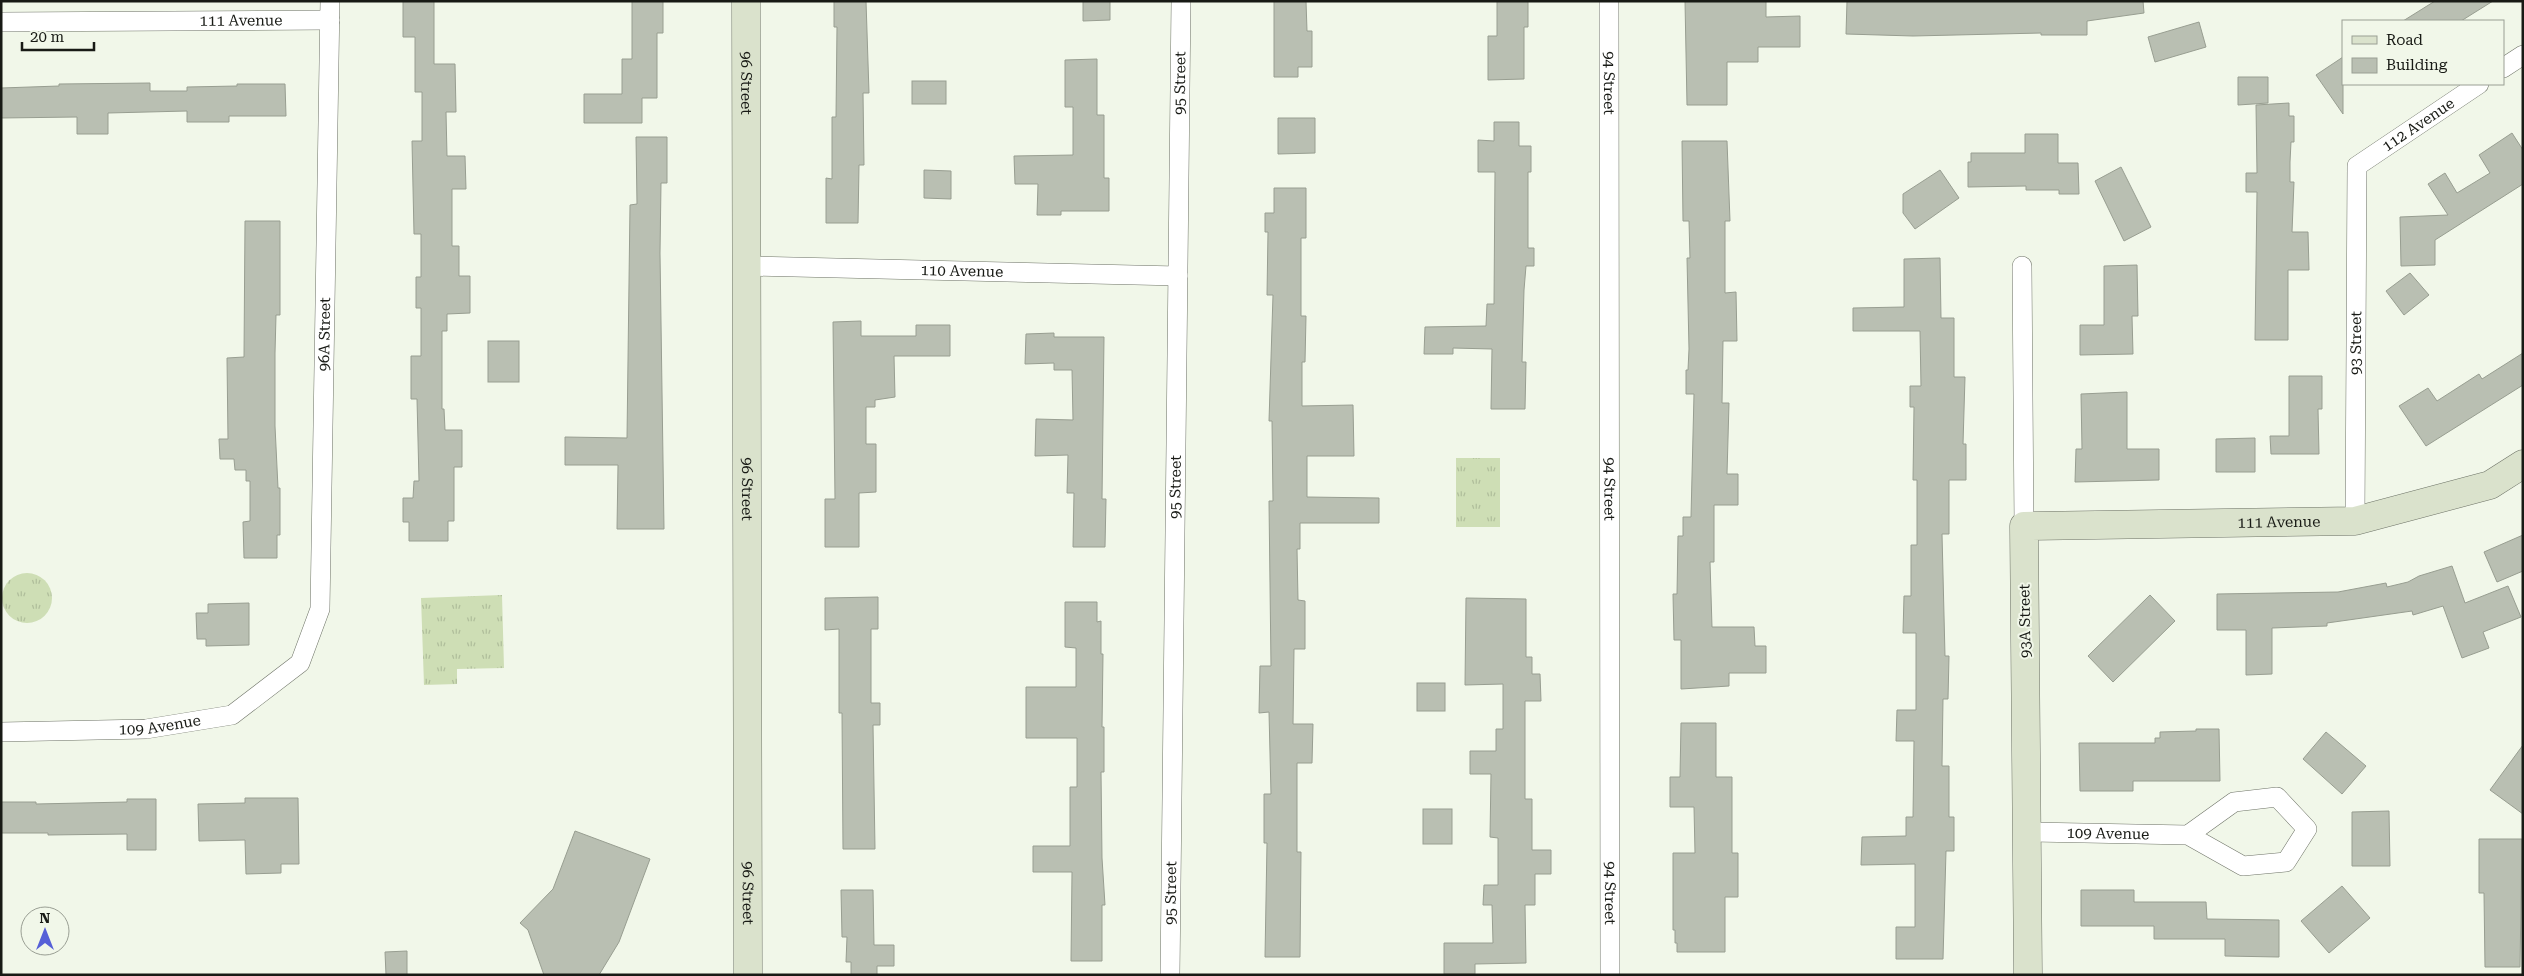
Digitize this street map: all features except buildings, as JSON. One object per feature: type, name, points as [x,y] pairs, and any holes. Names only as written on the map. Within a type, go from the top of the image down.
[{"type":"street","name":"96 Street","points":[[746,1],[748,975]]},
{"type":"street","name":"95 Street","points":[[1170,975],[1181,1]]},
{"type":"street","name":"94 Street","points":[[1609,1],[1610,975]]},
{"type":"street","name":"111 Avenue","points":[[1,22],[330,10]]},
{"type":"street","name":"96A Street","points":[[300,663],[320,608],[330,10]]},
{"type":"street","points":[[2504,67],[2523,55]]},
{"type":"street","name":"112 Avenue","points":[[2357,166],[2478,85]]},
{"type":"street","name":"93 Street","points":[[2355,521],[2357,166]]},
{"type":"street","name":"110 Avenue","points":[[746,266],[1178,276]]},
{"type":"street","name":"93A Street","points":[[2022,266],[2028,975]]},
{"type":"street","name":"111 Avenue","points":[[2024,526],[2355,521],[2490,485],[2523,464]]},
{"type":"street","name":"109 Avenue","points":[[1,732],[146,729],[232,715],[300,663]]},
{"type":"street","name":"109 Avenue","points":[[2027,832],[2188,835],[2243,866],[2286,862],[2307,829],[2277,797],[2234,802],[2188,835]]},
{"type":"green space","points":[[1456,458],[1500,458],[1500,527],[1456,527]]},
{"type":"green space","points":[[22,573],[32,573],[45,580],[52,593],[52,603],[45,616],[32,623],[22,623],[13,619],[6,612],[2,603],[2,593],[6,584],[13,577]]},
{"type":"green space","points":[[502,595],[504,668],[457,669],[457,684],[424,685],[421,598]]}]
